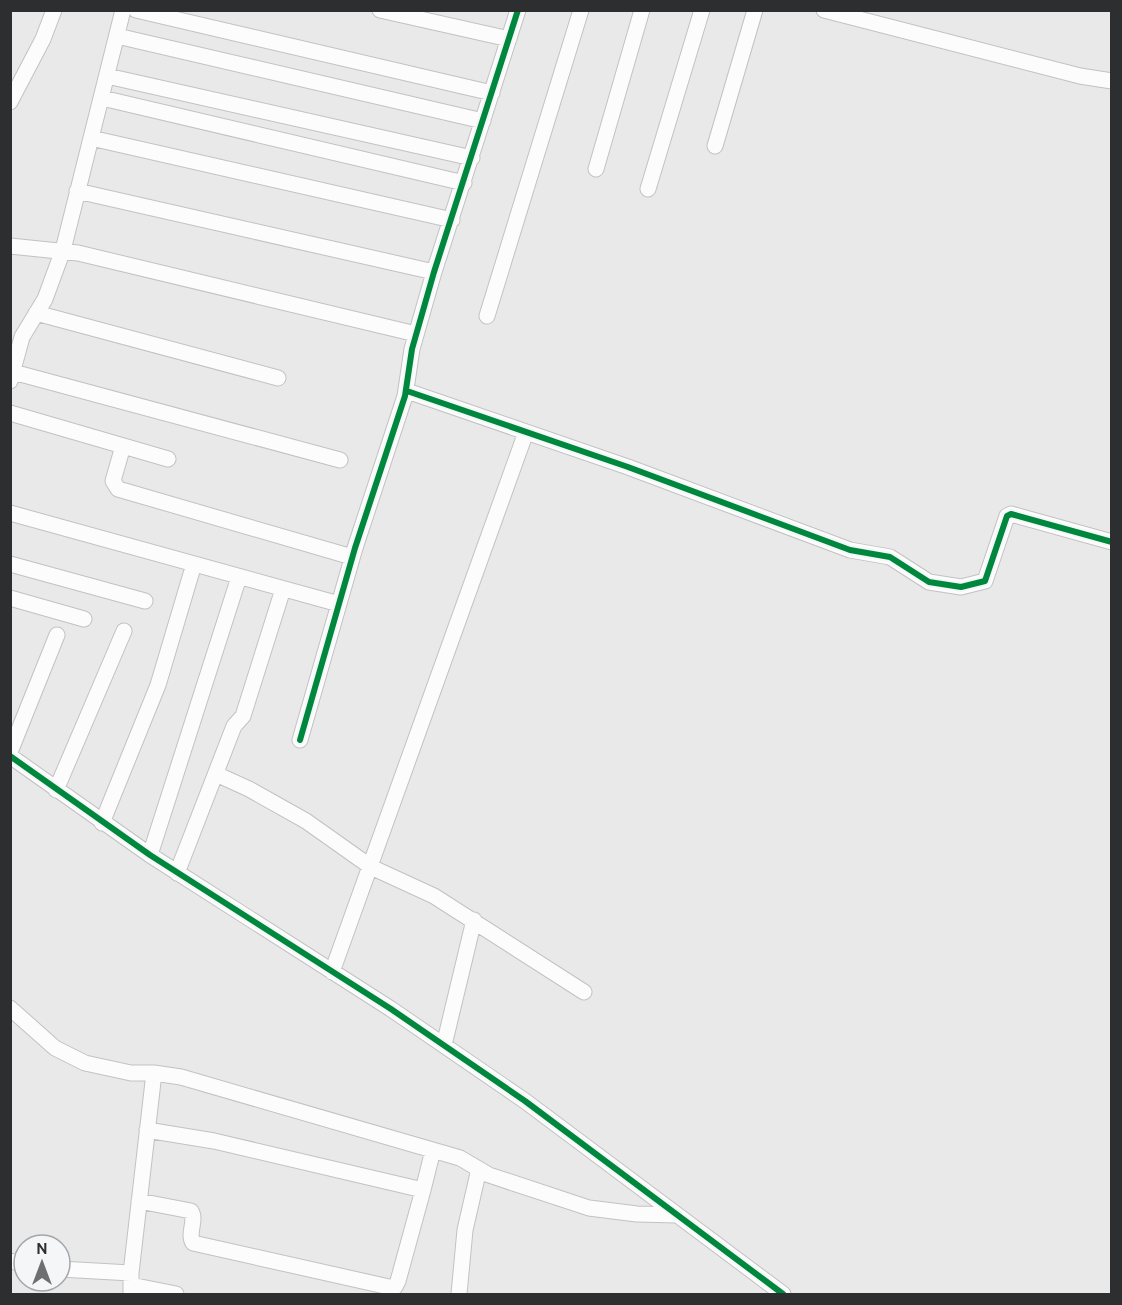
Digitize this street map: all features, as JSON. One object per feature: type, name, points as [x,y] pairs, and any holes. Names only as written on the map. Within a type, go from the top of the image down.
[{"type":"street","points":[[10,102],[43,39],[54,10]]},
{"type":"street","points":[[123,10],[63,250],[51,284],[22,337],[12,377],[340,460]]},
{"type":"street","points":[[136,10],[492,93]]},
{"type":"street","points":[[380,10],[509,39]]},
{"type":"street","points":[[300,740],[352,557],[407,391],[409,364],[434,272],[518,10]]},
{"type":"street","points":[[487,316],[581,10]]},
{"type":"street","points":[[596,169],[642,10]]},
{"type":"street","points":[[648,189],[702,10]]},
{"type":"street","points":[[715,146],[755,10]]},
{"type":"street","points":[[824,10],[1080,76],[1112,81]]},
{"type":"street","points":[[117,36],[483,121]]},
{"type":"street","points":[[107,76],[472,158]]},
{"type":"street","points":[[102,98],[464,183]]},
{"type":"street","points":[[91,138],[452,220]]},
{"type":"street","points":[[77,191],[434,272]]},
{"type":"street","points":[[10,246],[63,250],[416,334]]},
{"type":"street","points":[[36,314],[278,378]]},
{"type":"street","points":[[407,391],[850,550],[890,557],[915,575],[937,583],[961,587],[985,581],[1007,516],[1011,514],[1112,542]]},
{"type":"street","points":[[10,413],[168,459]]},
{"type":"street","points":[[332,972],[398,796],[430,698],[526,432]]},
{"type":"street","points":[[123,446],[113,482],[118,489],[352,557]]},
{"type":"street","points":[[10,513],[339,604]]},
{"type":"street","points":[[10,564],[145,601]]},
{"type":"street","points":[[102,823],[158,685],[194,564]]},
{"type":"street","points":[[150,855],[239,576]]},
{"type":"street","points":[[177,873],[234,726],[242,717],[283,589]]},
{"type":"street","points":[[10,598],[84,619]]},
{"type":"street","points":[[56,790],[124,631]]},
{"type":"street","points":[[57,634],[10,754],[102,823],[444,1045],[525,1101],[783,1294]]},
{"type":"street","points":[[216,774],[249,789],[306,821],[370,867],[434,896],[584,992]]},
{"type":"street","points":[[444,1045],[474,920]]},
{"type":"street","points":[[10,1008],[55,1048],[85,1063],[131,1073],[154,1073],[215,1086],[460,1158],[489,1175],[589,1208],[637,1214],[677,1215]]},
{"type":"street","points":[[131,1284],[154,1073]]},
{"type":"street","points":[[147,1130],[214,1141],[423,1190]]},
{"type":"street","points":[[139,1201],[191,1211],[194,1218],[190,1234],[193,1243],[395,1287],[433,1150]]},
{"type":"street","points":[[459,1294],[465,1230],[479,1169]]},
{"type":"street","points":[[72,1272],[176,1294]]},
{"type":"cycle path","points":[[300,740],[355,548],[405,396],[412,349],[434,272],[518,10]]},
{"type":"cycle path","points":[[407,391],[628,467],[850,550],[890,557],[929,582],[961,587],[985,581],[1007,516],[1011,514],[1112,542]]},
{"type":"cycle path","points":[[10,756],[150,855],[391,1009],[525,1101],[783,1294]]}]
